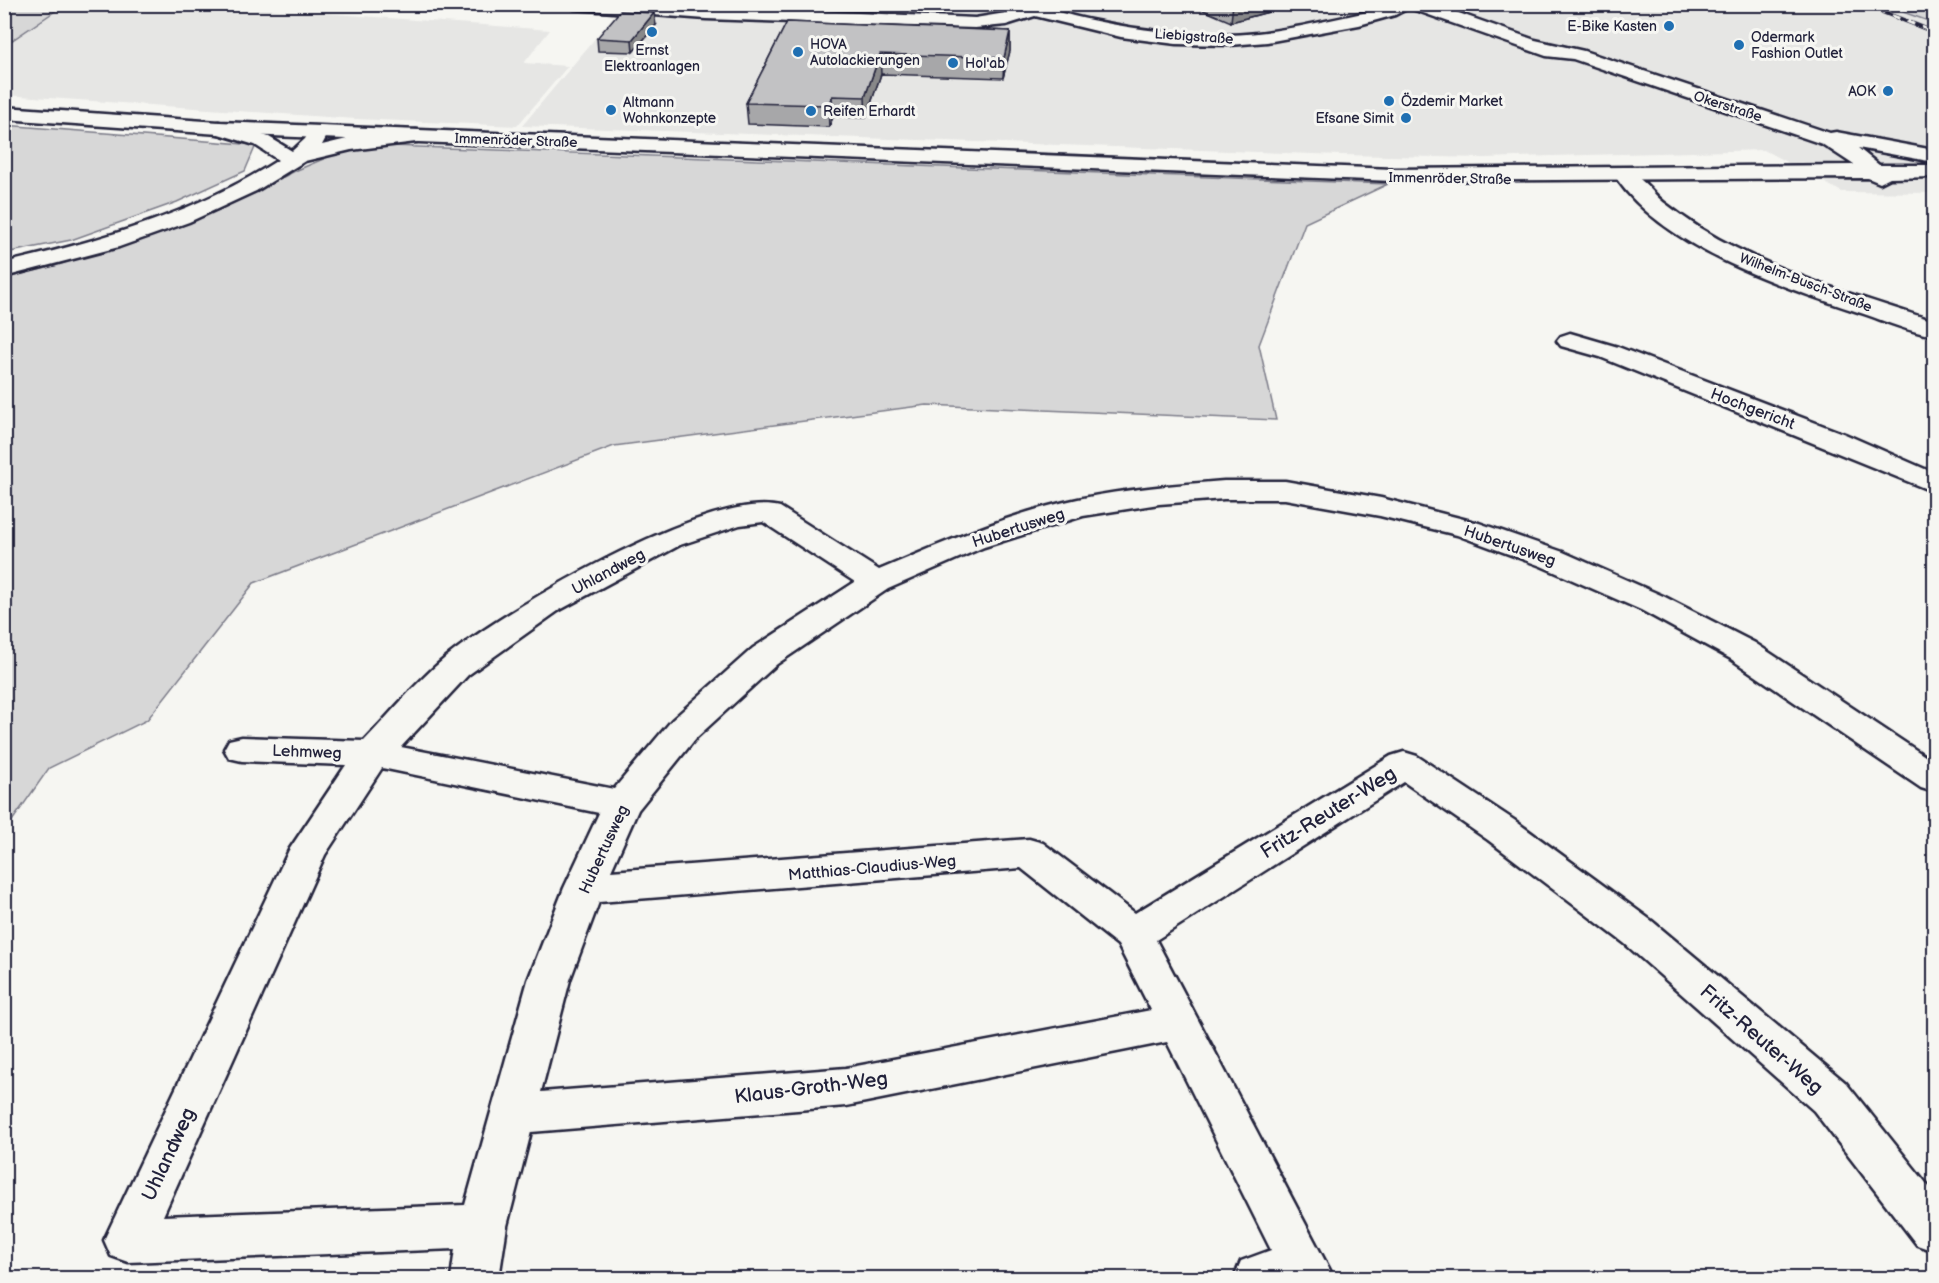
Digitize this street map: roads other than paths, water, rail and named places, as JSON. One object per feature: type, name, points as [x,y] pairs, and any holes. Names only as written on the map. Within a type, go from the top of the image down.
[{"type":"main road","points":[[574,4],[706,14],[975,23],[1006,20],[1034,11]]},
{"type":"main road","name":"Liebigstraße","points":[[1015,4],[1034,11],[1135,32],[1230,40],[1272,36],[1358,20],[1392,12],[1408,4]]},
{"type":"main road","name":"Okerstraße","points":[[1414,4],[1588,64],[1652,81],[1804,132],[1864,170]]},
{"type":"main road","name":"Immenröder Straße","points":[[4,113],[219,128],[1395,178],[1629,179],[1864,170]]},
{"type":"main road","points":[[219,128],[262,141],[288,161]]},
{"type":"main road","points":[[4,270],[74,252],[166,222],[235,194],[315,142],[319,132]]},
{"type":"main road","points":[[1804,132],[1935,156]]},
{"type":"main road","points":[[288,161],[351,144],[416,136]]},
{"type":"main road","name":"Immenröder Straße","points":[[1028,162],[1447,176],[1864,170]]},
{"type":"main road","points":[[1864,170],[1932,179]]},
{"type":"main road","name":"Wilhelm-Busch-Straße","points":[[1629,179],[1649,203],[1737,257],[1935,329]]},
{"type":"main road","name":"Hochgericht","points":[[1570,341],[1620,356],[1835,440],[1935,483]]},
{"type":"main road","name":"Hubertusweg","points":[[475,1278],[483,1226],[549,980],[584,888],[622,804],[684,729],[765,656],[877,582],[973,541],[1078,508],[1159,495],[1224,490],[1308,492],[1381,507],[1468,529],[1552,559],[1652,603],[1743,651],[1935,779]]},
{"type":"main road","name":"Uhlandweg","points":[[483,1226],[128,1240],[308,850],[373,754],[456,667],[547,604],[669,539],[736,516],[769,513],[877,582]]},
{"type":"main road","name":"Lehmweg","points":[[242,749],[373,754]]},
{"type":"main road","points":[[373,754],[622,804]]},
{"type":"main road","name":"Fritz-Reuter-Weg","points":[[1132,934],[1404,765],[1501,830],[1638,933],[1830,1097],[1935,1229]]},
{"type":"main road","name":"Matthias-Claudius-Weg","points":[[584,888],[1029,854],[1132,934]]},
{"type":"main road","points":[[1132,934],[1178,1022],[1290,1273]]},
{"type":"main road","name":"Klaus-Groth-Weg","points":[[512,1114],[846,1087],[1178,1022]]},
{"type":"railway","points":[[1862,4],[1934,32]]},
{"type":"place","name":"E-Bike Kasten","points":[[1669,26]]},
{"type":"place","name":"Ernst Elektroanlagen","points":[[652,32]]},
{"type":"place","name":"Odermark Fashion Outlet","points":[[1739,45]]},
{"type":"place","name":"HOVA Autolackierungen","points":[[798,52]]},
{"type":"place","name":"Hol'ab","points":[[953,63]]},
{"type":"place","name":"AOK","points":[[1888,91]]},
{"type":"place","name":"Özdemir Market","points":[[1389,101]]},
{"type":"place","name":"Altmann Wohnkonzepte","points":[[611,110]]},
{"type":"place","name":"Reifen Erhardt","points":[[811,111]]},
{"type":"place","name":"Efsane Simit","points":[[1406,118]]}]
